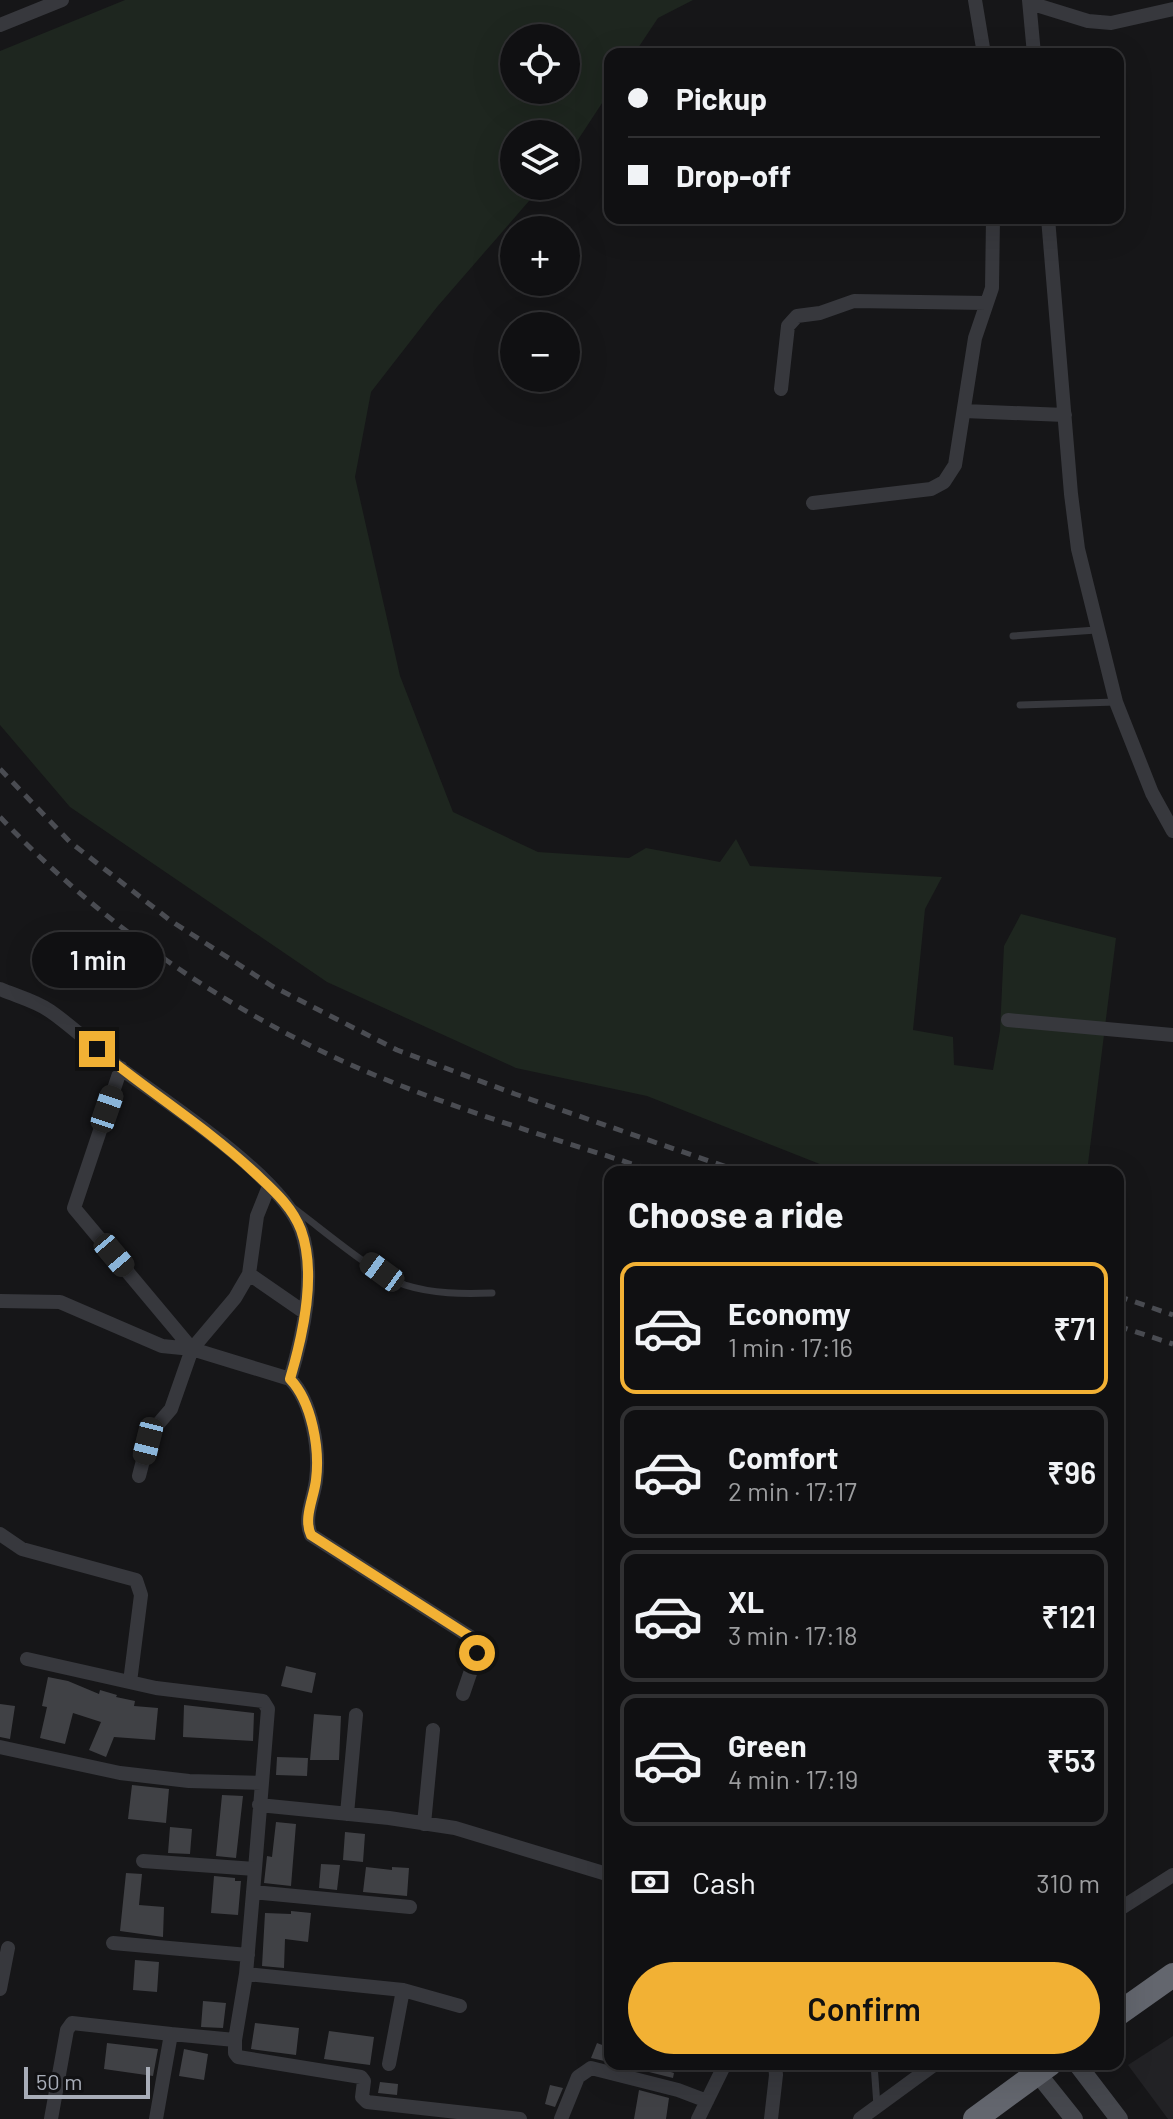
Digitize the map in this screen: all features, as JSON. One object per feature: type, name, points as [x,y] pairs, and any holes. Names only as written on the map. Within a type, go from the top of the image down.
[{"type":"highway","points":[[1124,2010],[1173,1975]]},
{"type":"highway","points":[[975,2119],[1043,2070]]},
{"type":"street","points":[[0,25],[62,0]]},
{"type":"street","points":[[975,0],[983,48]]},
{"type":"street","points":[[1034,48],[1030,1],[1088,21],[1111,23],[1173,9]]},
{"type":"street","points":[[813,503],[931,489],[944,482],[955,465],[975,338],[994,274],[993,224]]},
{"type":"street","points":[[1049,224],[1078,549],[1116,702],[1152,793],[1173,831]]},
{"type":"street","points":[[781,389],[788,326],[797,316],[820,313],[854,301],[986,303]]},
{"type":"street","points":[[964,411],[1065,415]]},
{"type":"street","points":[[0,989],[48,1009],[229,1148],[287,1204],[301,1229],[308,1263],[301,1342],[290,1379]]},
{"type":"street","points":[[1008,1020],[1173,1035]]},
{"type":"street","points":[[121,1068],[74,1208],[192,1349]]},
{"type":"street","points":[[139,1476],[148,1441],[171,1409],[192,1349],[235,1298],[249,1274],[257,1216],[269,1186]]},
{"type":"street","points":[[249,1274],[304,1312]]},
{"type":"street","points":[[0,1301],[60,1302],[162,1346],[192,1349],[290,1379],[296,1386],[318,1449],[316,1481],[307,1522],[311,1535],[472,1638],[477,1653],[463,1694]]},
{"type":"street","points":[[0,1534],[22,1549],[136,1580],[141,1595],[130,1682]]},
{"type":"street","points":[[27,1659],[178,1691],[263,1701],[268,1709],[248,1955],[235,2040],[238,2057],[361,2077],[364,2081],[362,2097],[367,2102],[520,2119]]},
{"type":"street","points":[[347,1814],[356,1715]]},
{"type":"street","points":[[424,1824],[433,1730]]},
{"type":"street","points":[[0,1747],[120,1773],[189,1781],[261,1783]]},
{"type":"street","points":[[259,1805],[455,1828],[604,1873]]},
{"type":"street","points":[[143,1861],[255,1869]]},
{"type":"street","points":[[1124,1906],[1173,1875]]},
{"type":"street","points":[[253,1892],[410,1907]]},
{"type":"street","points":[[113,1943],[248,1955]]},
{"type":"street","points":[[0,1989],[8,1948]]},
{"type":"street","points":[[246,1974],[403,1990],[460,2006]]},
{"type":"street","points":[[389,2064],[403,1990]]},
{"type":"street","points":[[51,2119],[67,2030],[72,2023],[235,2040]]},
{"type":"street","points":[[156,2119],[171,2034]]},
{"type":"street","points":[[561,2119],[578,2077],[591,2068],[678,2090],[707,2101]]},
{"type":"street","points":[[698,2119],[722,2070]]},
{"type":"street","points":[[771,2119],[776,2070]]},
{"type":"street","points":[[860,2119],[927,2070]]},
{"type":"street","points":[[1045,2070],[1074,2119]]},
{"type":"street","points":[[1082,2070],[1119,2119]]},
{"type":"lane","points":[[1013,636],[1096,630]]},
{"type":"lane","points":[[1020,705],[1116,702]]},
{"type":"lane","points":[[287,1204],[403,1284],[451,1292],[492,1293]]},
{"type":"lane","points":[[874,2070],[877,2106]]},
{"type":"shaded area","points":[[125,0],[693,0],[658,18],[638,48],[604,48],[604,100],[580,137],[580,120],[500,120],[500,200],[530,200],[516,216],[500,216],[500,234],[437,307],[371,392],[355,477],[400,676],[453,812],[538,852],[629,858],[646,848],[720,862],[736,839],[750,866],[942,877],[925,909],[913,1030],[953,1037],[954,1065],[993,1070],[1000,1031],[1004,946],[1021,914],[1116,938],[1088,1166],[825,1166],[647,1096],[516,1068],[327,982],[70,807],[0,725],[0,51]]},
{"type":"shaded area","points":[[1173,2036],[1173,2119],[1168,2119],[1128,2065]]},
{"type":"building","points":[[286,1666],[316,1673],[312,1693],[281,1686]]},
{"type":"building","points":[[48,1677],[68,1681],[99,1694],[100,1690],[135,1701],[134,1706],[158,1708],[155,1740],[114,1737],[106,1757],[89,1750],[101,1722],[73,1713],[65,1744],[40,1738],[47,1707],[42,1706]]},
{"type":"building","points":[[0,1704],[15,1706],[10,1739],[0,1737]]},
{"type":"building","points":[[184,1705],[254,1713],[253,1741],[183,1737]]},
{"type":"building","points":[[314,1714],[341,1716],[339,1760],[310,1760]]},
{"type":"building","points":[[277,1757],[308,1758],[307,1776],[276,1775]]},
{"type":"building","points":[[132,1785],[169,1789],[166,1823],[128,1819]]},
{"type":"building","points":[[222,1795],[243,1796],[236,1858],[216,1856]]},
{"type":"building","points":[[276,1822],[296,1824],[291,1886],[264,1883],[267,1856],[272,1857]]},
{"type":"building","points":[[170,1827],[192,1829],[190,1854],[168,1853]]},
{"type":"building","points":[[345,1832],[365,1834],[363,1862],[343,1860]]},
{"type":"building","points":[[321,1864],[340,1865],[337,1890],[319,1888]]},
{"type":"building","points":[[366,1867],[409,1868],[407,1896],[363,1892]]},
{"type":"building","points":[[126,1873],[142,1874],[139,1905],[164,1907],[163,1937],[120,1931]]},
{"type":"building","points":[[214,1876],[241,1881],[238,1915],[211,1913]]},
{"type":"building","points":[[291,1911],[311,1913],[308,1942],[285,1939],[284,1968],[262,1966],[265,1913],[291,1914]]},
{"type":"building","points":[[135,1960],[159,1962],[157,1992],[133,1990]]},
{"type":"building","points":[[203,2001],[226,2003],[223,2028],[201,2027]]},
{"type":"building","points":[[255,2023],[299,2028],[296,2055],[251,2049]]},
{"type":"building","points":[[329,2031],[374,2037],[370,2065],[324,2059]]},
{"type":"building","points":[[107,2043],[158,2049],[153,2076],[104,2069]]},
{"type":"building","points":[[597,2043],[604,2046],[604,2061],[591,2058]]},
{"type":"building","points":[[184,2049],[208,2054],[204,2080],[179,2076]]},
{"type":"building","points":[[665,2070],[674,2073],[673,2078],[649,2072]]},
{"type":"building","points":[[380,2082],[398,2084],[397,2095],[378,2093]]},
{"type":"building","points":[[550,2085],[563,2088],[555,2107],[545,2104]]},
{"type":"building","points":[[639,2090],[669,2098],[666,2119],[634,2119]]},
{"type":"railway","points":[[0,769],[70,842],[171,921],[272,986],[397,1050],[724,1166]]},
{"type":"railway","points":[[0,817],[39,857],[124,929],[169,962],[265,1022],[314,1048],[401,1086],[639,1166]]},
{"type":"railway","points":[[1124,1298],[1173,1315]]},
{"type":"railway","points":[[1124,1328],[1173,1344]]},
{"type":"route","points":[[97,1049],[229,1148],[287,1204],[301,1229],[308,1263],[304,1323],[290,1379],[296,1386],[318,1449],[316,1481],[307,1528],[311,1535],[472,1638],[477,1653]]}]
